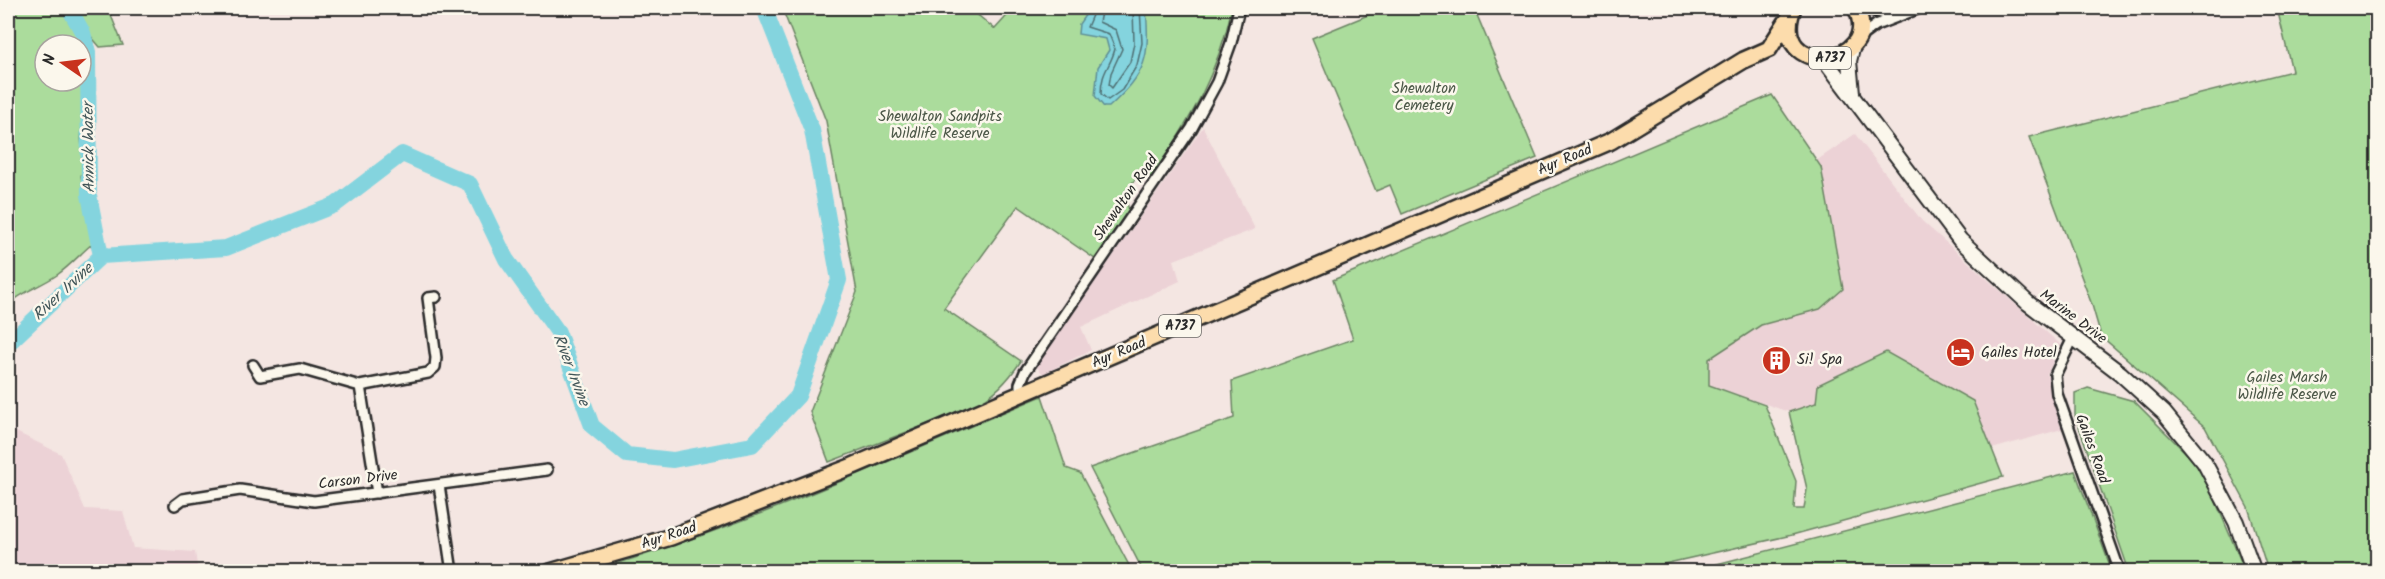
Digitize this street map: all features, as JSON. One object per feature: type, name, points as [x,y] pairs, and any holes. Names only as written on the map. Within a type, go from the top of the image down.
[{"type":"main road","name":"A737","points":[[1791,13],[1769,49],[1818,58],[1839,56],[1854,43],[1860,22],[1856,8]]},
{"type":"main road","name":"A737","points":[[1791,13],[1792,40],[1800,50],[1818,58]]},
{"type":"main road","name":"Ayr Road","points":[[550,572],[672,537],[853,466],[1020,395],[1611,141],[1744,60],[1769,49]]},
{"type":"street","name":"Shewalton Road","points":[[1020,395],[1020,384],[1025,372],[1192,128],[1217,82],[1231,43],[1239,8]]},
{"type":"street","points":[[1865,8],[1894,17]]},
{"type":"street","points":[[1853,98],[1848,79],[1854,43],[1876,26],[1920,8]]},
{"type":"street","name":"Marine Drive","points":[[1818,58],[1853,98],[1960,240],[2028,303],[2120,373],[2164,413],[2204,462],[2236,522],[2254,572]]},
{"type":"street","points":[[253,365],[260,376],[300,369],[360,386],[428,373],[435,367],[428,298],[436,297]]},
{"type":"street","name":"Gailes Road","points":[[2073,338],[2055,375],[2057,394],[2120,572]]},
{"type":"street","points":[[360,386],[377,493]]},
{"type":"street","name":"Carson Drive","points":[[175,505],[183,499],[240,490],[314,501],[547,470]]},
{"type":"street","points":[[439,485],[452,572]]},
{"type":"shaded area","points":[[1203,127],[1255,229],[1174,260],[1180,281],[1081,327],[1091,350],[1043,374],[1036,366]]},
{"type":"shaded area","points":[[1855,134],[1922,221],[2061,345],[2047,374],[2062,429],[1992,449],[1973,401],[1816,403],[1789,412],[1709,385],[1709,359],[1761,325],[1819,309],[1842,289],[1821,168],[1816,161]]},
{"type":"shaded area","points":[[8,428],[61,454],[85,509],[123,511],[133,548],[195,552],[198,571],[8,571]]},
{"type":"green space","points":[[8,8],[61,8],[76,33],[33,33],[33,93],[85,93],[81,139],[84,165],[81,176],[92,244],[57,275],[19,296],[8,305]]},
{"type":"green space","points":[[67,8],[108,8],[123,45],[100,47],[93,39],[93,33],[88,33]]},
{"type":"green space","name":"Shewalton Sandpits Wildlife Reserve","points":[[782,8],[969,8],[995,29],[1014,8],[1232,8],[1219,55],[1201,97],[1152,178],[1142,171],[1124,193],[1129,210],[1095,259],[1018,206],[944,308],[1021,361],[1005,382],[987,398],[972,407],[829,462],[810,412],[857,292],[826,121]]},
{"type":"green space","name":"Shewalton Cemetery","points":[[1385,8],[1474,8],[1537,158],[1402,214],[1390,185],[1376,191],[1312,38]]},
{"type":"green space","name":"Gailes Marsh Wildlife Reserve","points":[[2277,8],[2377,8],[2377,571],[2268,571],[2248,507],[2205,427],[2101,336],[2092,305],[2029,137],[2292,71]]},
{"type":"green space","points":[[1772,95],[1821,167],[1843,289],[1820,309],[1761,325],[1709,359],[1709,385],[1765,405],[1796,481],[1794,509],[1804,509],[1807,489],[1789,412],[1816,403],[1818,385],[1886,352],[1973,401],[2003,477],[1792,535],[1633,571],[1143,571],[1090,468],[1234,418],[1232,381],[1353,339],[1333,280]]},
{"type":"green space","points":[[2088,388],[2134,401],[2202,469],[2245,571],[2129,571],[2075,415],[2075,393]]},
{"type":"green space","points":[[1042,396],[1066,468],[1080,473],[1132,571],[592,571],[763,513]]},
{"type":"green space","points":[[2075,471],[2112,571],[1690,571]]},
{"type":"water","points":[[1090,8],[1146,8],[1147,40],[1143,63],[1131,84],[1109,107],[1104,107],[1095,96],[1098,67],[1109,50],[1106,39],[1078,34],[1079,24]]},
{"type":"waterway","name":"Annick Water","points":[[69,8],[83,33],[88,52],[89,195],[101,256]]},
{"type":"waterway","name":"River Irvine","points":[[8,344],[101,256],[226,248],[335,205],[402,154],[470,184],[506,259],[558,332],[592,426],[627,455],[673,460],[752,445],[798,396],[839,280],[812,130],[764,8]]},
{"type":"place","name":"Gailes Hotel","points":[[1960,353]]},
{"type":"place","name":"Si! Spa","points":[[1776,360]]}]
